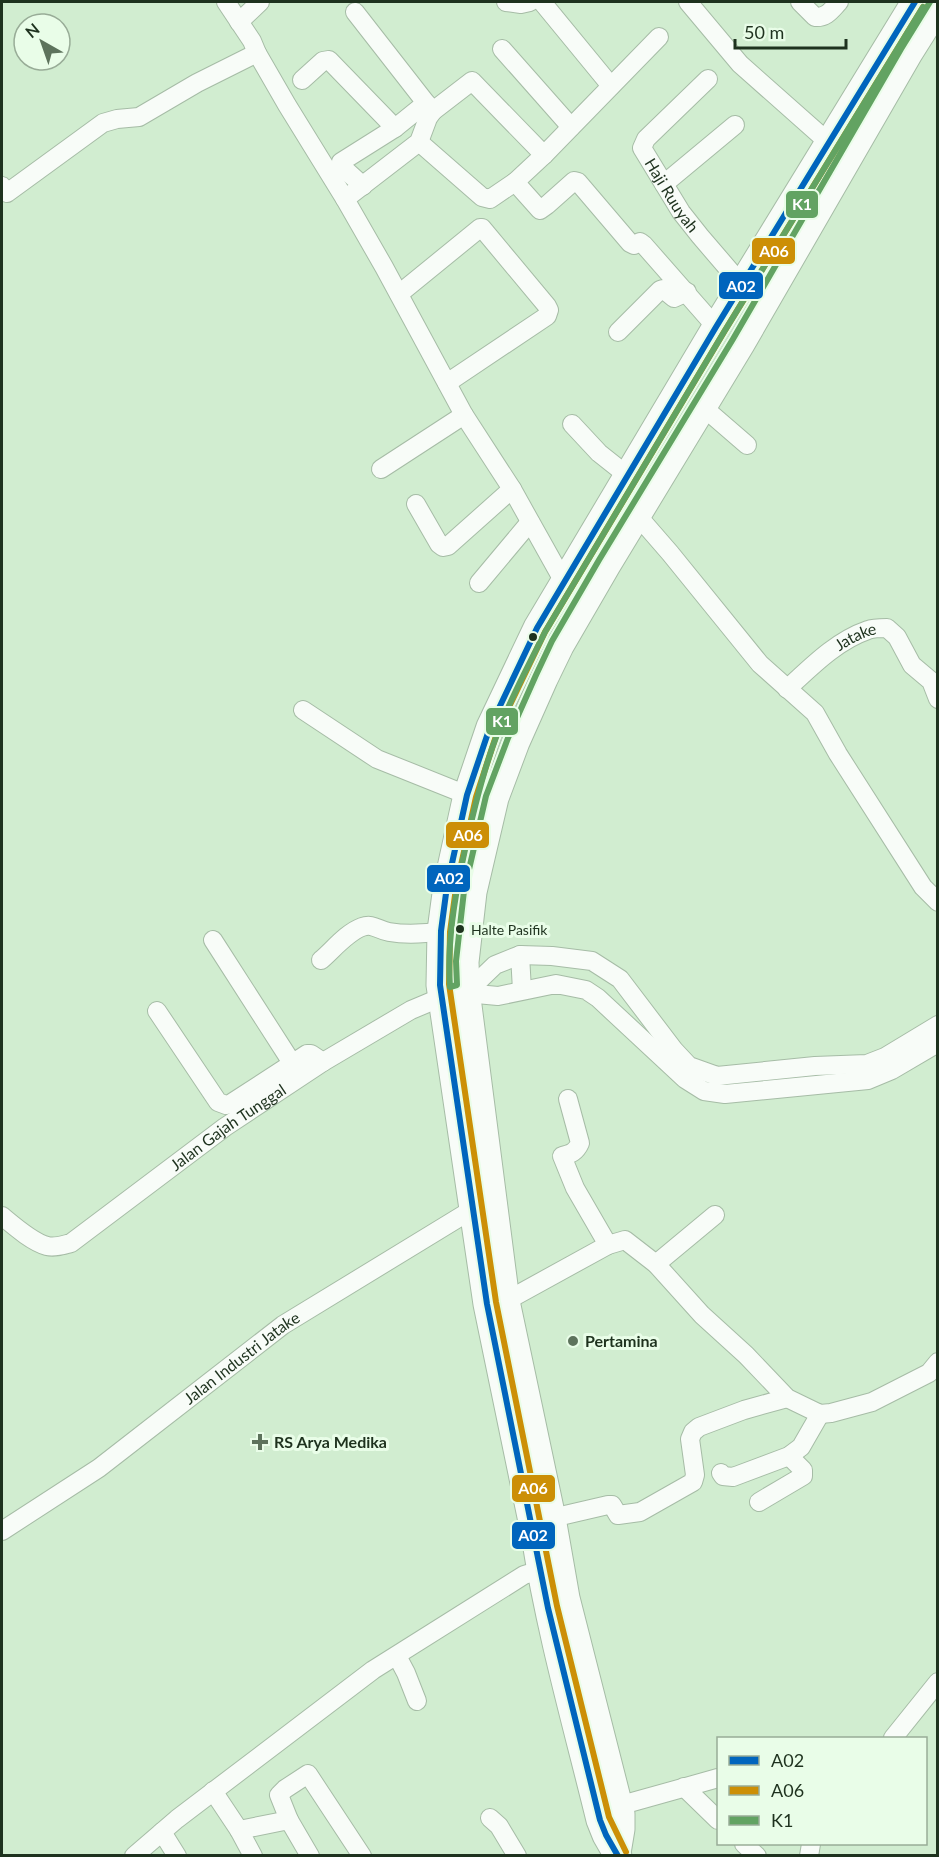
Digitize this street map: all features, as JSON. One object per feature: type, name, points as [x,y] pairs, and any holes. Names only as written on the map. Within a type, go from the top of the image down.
[{"type":"highway","points":[[483,1206],[488,1161],[454,995],[440,960],[447,886],[467,795],[490,727],[537,628],[716,327],[915,2]]},
{"type":"highway","points":[[618,1854],[600,1820],[540,1570],[496,1302],[454,995],[465,962],[473,892],[495,798],[516,742],[544,679],[637,514],[703,407],[938,7]]},
{"type":"highway","points":[[496,1302],[552,1518],[566,1598],[618,1806],[621,1829],[618,1854]]},
{"type":"street","points":[[226,2],[252,41],[345,199],[464,415],[512,489],[564,584],[582,608]]},
{"type":"street","points":[[239,22],[260,2]]},
{"type":"street","points":[[506,2],[521,4],[530,2]]},
{"type":"street","points":[[542,2],[611,86]]},
{"type":"street","points":[[688,2],[740,64],[828,142]]},
{"type":"street","points":[[800,2],[816,17],[822,17],[839,2]]},
{"type":"street","points":[[345,199],[419,142],[430,107],[355,12]]},
{"type":"street","points":[[419,142],[486,199],[494,197],[544,155],[659,38]]},
{"type":"street","points":[[502,49],[571,127]]},
{"type":"street","points":[[2,186],[7,193],[103,123],[139,117],[197,83],[257,53]]},
{"type":"street","points":[[302,80],[323,61],[329,60],[395,128]]},
{"type":"street","name":"Haji Ruuyah","points":[[708,79],[643,144],[644,153],[681,212],[742,285]]},
{"type":"street","points":[[363,186],[341,166],[341,162],[472,81],[544,155]]},
{"type":"street","points":[[664,184],[735,125]]},
{"type":"street","points":[[514,182],[540,210],[571,183],[574,181],[578,183],[630,243],[634,245],[642,243],[716,327]]},
{"type":"street","points":[[399,294],[478,228],[482,228],[547,306],[549,310],[547,316],[447,383]]},
{"type":"street","points":[[618,332],[660,290],[663,289],[674,298],[687,292]]},
{"type":"street","points":[[703,407],[747,445]]},
{"type":"street","points":[[381,469],[464,415]]},
{"type":"street","points":[[572,423],[599,453],[637,514],[760,664],[815,713],[838,754],[923,887],[938,902]]},
{"type":"street","points":[[416,504],[443,547],[448,546],[512,489]]},
{"type":"street","points":[[478,583],[530,522]]},
{"type":"street","name":"Jatake","points":[[787,689],[821,658],[842,643],[869,629],[887,628],[897,637],[912,665],[931,681],[938,699]]},
{"type":"street","points":[[303,710],[376,759],[467,795]]},
{"type":"street","points":[[321,960],[352,933],[364,926],[372,926],[393,933],[422,934],[441,931]]},
{"type":"street","points":[[213,940],[292,1064]]},
{"type":"street","points":[[454,995],[495,965],[520,955],[592,961],[620,979],[674,1050],[689,1066],[717,1076],[815,1066],[867,1072],[885,1057],[938,1025]]},
{"type":"street","points":[[520,955],[522,990]]},
{"type":"street","points":[[454,995],[498,996],[556,984],[586,990],[598,998],[685,1079],[704,1091],[725,1094],[892,1070],[938,1043]]},
{"type":"street","name":"Jalan Gajah Tunggal","points":[[2,1216],[46,1246],[58,1247],[71,1243],[225,1127],[323,1062],[404,1014],[454,995]]},
{"type":"street","points":[[158,1011],[218,1102],[222,1104],[230,1104],[307,1054],[323,1062]]},
{"type":"street","points":[[568,1099],[580,1143],[577,1150],[570,1155],[562,1156],[575,1188],[608,1245]]},
{"type":"street","name":"Jalan Industri Jatake","points":[[2,1531],[99,1468],[283,1325],[483,1206]]},
{"type":"street","points":[[656,1264],[715,1215]]},
{"type":"street","points":[[496,1302],[608,1245],[621,1240],[628,1241],[656,1264],[702,1315],[746,1355],[787,1398],[819,1414],[872,1402],[935,1372]]},
{"type":"street","points":[[552,1518],[608,1505],[612,1505],[618,1515],[640,1512],[693,1482],[695,1475],[690,1439],[699,1427],[744,1410],[787,1398]]},
{"type":"street","points":[[721,1473],[723,1476],[733,1477],[789,1456],[805,1442],[819,1414]]},
{"type":"street","points":[[759,1502],[803,1476],[803,1470],[789,1456]]},
{"type":"street","points":[[134,1856],[213,1791],[373,1670],[524,1575],[540,1570]]},
{"type":"street","points":[[397,1656],[417,1701]]},
{"type":"street","points":[[894,1737],[938,1682]]},
{"type":"street","points":[[310,1856],[289,1820],[279,1795],[308,1774],[363,1856]]},
{"type":"street","points":[[618,1806],[717,1778]]},
{"type":"street","points":[[684,1787],[717,1819]]},
{"type":"street","points":[[213,1791],[254,1856]]},
{"type":"street","points":[[490,1818],[499,1826],[517,1856]]},
{"type":"street","points":[[239,1830],[289,1820]]},
{"type":"street","points":[[162,1832],[177,1856]]},
{"type":"street","points":[[745,1845],[757,1856]]},
{"type":"transit line","name":"A02","points":[[618,1856],[600,1820],[548,1608],[487,1304],[440,985],[441,931],[447,886],[467,795],[490,727],[537,628],[716,327],[915,2]]},
{"type":"transit line","name":"K1","points":[[923,7],[724,332],[545,632],[514,694],[487,763],[466,843],[452,923],[449,955],[450,987],[457,985],[456,961],[464,891],[486,796],[508,738],[552,641],[733,339],[930,2]]},
{"type":"transit line","name":"A06","points":[[626,1852],[609,1817],[557,1606],[496,1302],[449,984],[450,932],[456,888],[476,797],[498,730],[545,632],[724,332],[923,7]]},
{"type":"place","name":"Halte Pasifik","points":[[460,929]]},
{"type":"place","name":"Pertamina","points":[[573,1341]]},
{"type":"place","name":"RS Arya Medika","points":[[260,1442]]}]
